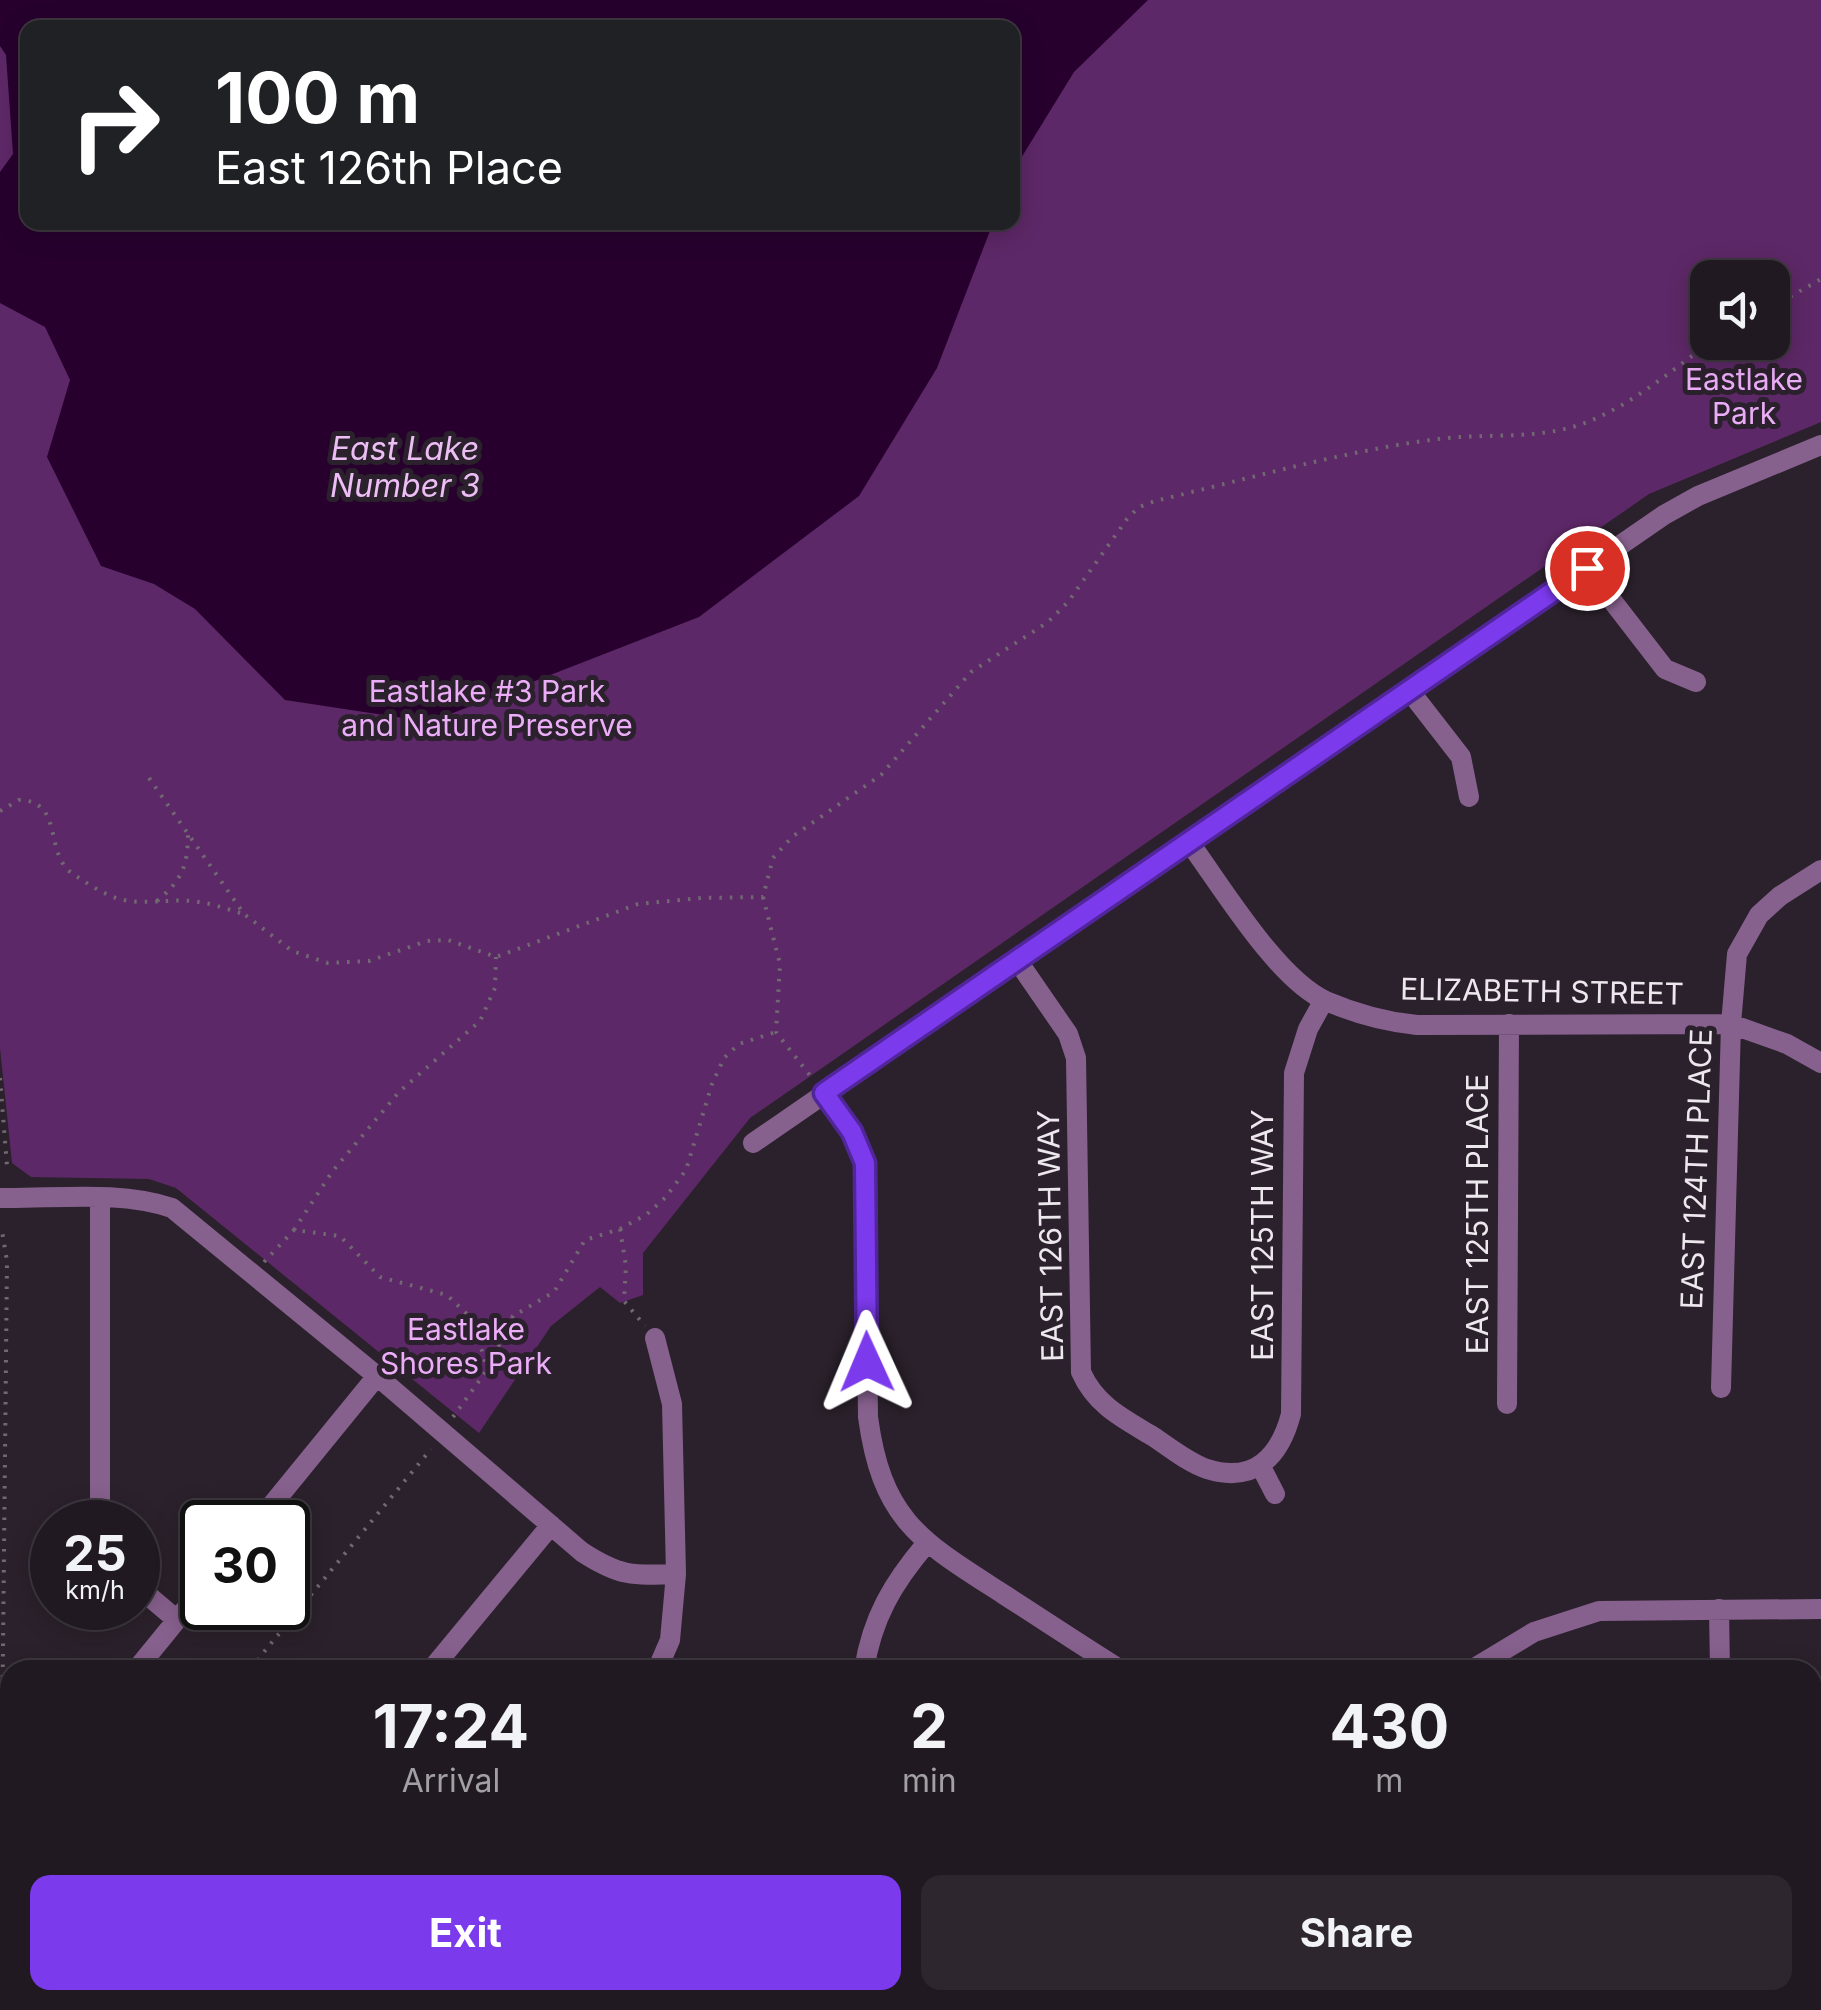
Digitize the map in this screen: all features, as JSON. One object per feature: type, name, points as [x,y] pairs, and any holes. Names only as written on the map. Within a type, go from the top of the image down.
[{"type":"street","points":[[753,1142],[1681,505],[1821,445]]},
{"type":"street","points":[[1587,568],[1666,669],[1696,682]]},
{"type":"street","points":[[1408,690],[1462,757],[1469,797]]},
{"type":"street","name":"ELIZABETH STREET","points":[[1189,842],[1272,956],[1324,1000],[1397,1023],[1458,1027],[1731,1024],[1787,1044],[1821,1063]]},
{"type":"street","name":"EAST 124TH PLACE","points":[[1721,1388],[1731,1024],[1737,954],[1758,915],[1821,870]]},
{"type":"street","name":"EAST 126TH WAY","points":[[1017,960],[1068,1034],[1076,1058],[1078,1334],[1081,1372],[1087,1386],[1105,1407],[1198,1465],[1240,1472],[1260,1465]]},
{"type":"street","name":"EAST 125TH WAY","points":[[1260,1465],[1280,1446],[1291,1414],[1294,1073],[1304,1038],[1324,1000]]},
{"type":"street","name":"EAST 125TH PLACE","points":[[1507,1404],[1510,1024]]},
{"type":"street","points":[[824,1093],[852,1132],[865,1163],[872,1448],[894,1503],[926,1544],[1093,1660]]},
{"type":"street","points":[[0,1198],[143,1201],[172,1208],[610,1570],[637,1576],[676,1574]]},
{"type":"street","points":[[100,1199],[100,1500]]},
{"type":"street","points":[[655,1338],[672,1404],[676,1574],[670,1640],[661,1660]]},
{"type":"street","points":[[276,1500],[376,1376]]},
{"type":"street","points":[[1260,1465],[1274,1494]]},
{"type":"street","points":[[439,1660],[551,1525]]},
{"type":"street","points":[[865,1660],[877,1614],[903,1571],[926,1544]]},
{"type":"street","points":[[160,1606],[177,1620]]},
{"type":"street","points":[[1488,1660],[1534,1632],[1599,1611],[1821,1608]]},
{"type":"street","points":[[1719,1609],[1720,1660]]},
{"type":"street","points":[[144,1660],[180,1616]]},
{"type":"path","points":[[1790,297],[1821,279]]},
{"type":"path","points":[[824,1093],[776,1032],[780,964],[763,897],[773,858],[792,837],[881,775],[971,672],[1048,622],[1068,602],[1127,519],[1140,507],[1389,447],[1552,431],[1580,424],[1621,407],[1690,357]]},
{"type":"path","points":[[149,778],[244,914],[292,950],[328,963],[369,961],[427,941],[448,940],[496,957],[638,904],[763,897]]},
{"type":"path","points":[[0,811],[19,800],[42,807],[50,818],[58,859],[67,870],[110,896],[129,901],[198,902],[244,914]]},
{"type":"path","points":[[157,901],[184,874],[188,832]]},
{"type":"path","points":[[252,1274],[294,1230],[332,1172],[399,1092],[480,1021],[495,988],[496,957]]},
{"type":"path","points":[[259,1660],[442,1433],[488,1370],[513,1316],[554,1292],[585,1240],[620,1229],[647,1214],[686,1170],[712,1084],[724,1058],[739,1044],[776,1032]]},
{"type":"path","points":[[0,1078],[7,1166]]},
{"type":"path","points":[[620,1229],[626,1266],[624,1301],[655,1338]]},
{"type":"path","points":[[294,1230],[340,1236],[380,1277],[447,1295],[474,1321],[488,1370]]},
{"type":"path","points":[[2,1231],[7,1260],[3,1660]]},
{"type":"green space","name":"Eastlake #3 Park and Nature Preserve","points":[[0,0],[1821,0],[1821,422],[1649,494],[750,1118],[643,1253],[643,1295],[620,1303],[600,1287],[551,1326],[479,1433],[176,1188],[149,1179],[31,1177],[12,1163],[0,1048]]},
{"type":"water","name":"East Lake Number 3","points":[[0,0],[1148,0],[1074,72],[1020,160],[1020,20],[20,20],[20,230],[990,230],[937,368],[859,496],[699,617],[430,722],[285,700],[195,609],[154,584],[101,566],[47,457],[70,380],[45,327],[0,303],[0,172],[13,154],[6,55],[0,46]]},
{"type":"route","points":[[867,1362],[865,1163],[852,1132],[824,1093],[1587,568]]},
{"type":"park label","name":"Eastlake Park","points":[[1744,397]]},
{"type":"park label","name":"Eastlake Shores Park","points":[[466,1347]]}]
